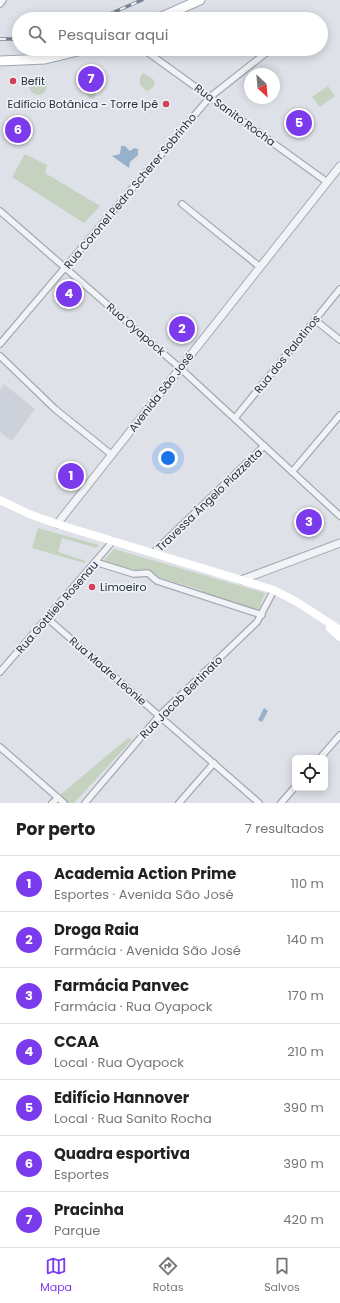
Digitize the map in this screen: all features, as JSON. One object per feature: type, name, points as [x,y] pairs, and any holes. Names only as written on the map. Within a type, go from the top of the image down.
[{"type":"main road","points":[[173,12],[200,0]]},
{"type":"main road","points":[[0,61],[45,59],[57,56]]},
{"type":"main road","points":[[0,500],[29,514],[57,524],[274,590],[297,602],[340,630]]},
{"type":"main road","points":[[317,615],[340,637]]},
{"type":"street","points":[[0,4],[3,0]]},
{"type":"street","name":"Rua Sanito Rocha","points":[[153,56],[327,182]]},
{"type":"street","name":"Rua Coronel Pedro Scherer Sobrinho","points":[[0,344],[210,97],[262,56]]},
{"type":"street","name":"Avenida São José","points":[[57,524],[340,166]]},
{"type":"street","points":[[182,204],[260,267]]},
{"type":"street","name":"Rua Oyapock","points":[[0,211],[180,368],[340,516]]},
{"type":"street","name":"Rua dos Palotinos","points":[[235,418],[340,289]]},
{"type":"street","points":[[315,320],[340,340]]},
{"type":"street","points":[[0,356],[55,409],[112,455]]},
{"type":"street","points":[[292,472],[340,415]]},
{"type":"street","name":"Travessa Ângelo Piazzetta","points":[[153,554],[264,446]]},
{"type":"street","name":"Rua Gottlieb Rosenau","points":[[0,672],[114,541]]},
{"type":"street","points":[[241,580],[340,542]]},
{"type":"street","points":[[95,562],[134,574],[148,573],[157,581],[262,615]]},
{"type":"street","name":"Rua Jacob Bertinato","points":[[85,803],[159,716],[257,622],[274,590]]},
{"type":"street","name":"Rua Madre Leonie","points":[[47,618],[260,803]]},
{"type":"street","points":[[323,755],[340,735]]},
{"type":"street","points":[[0,747],[64,803]]},
{"type":"street","points":[[179,803],[214,763]]},
{"type":"street","points":[[281,803],[292,790]]},
{"type":"street","points":[[52,803],[58,798]]},
{"type":"shaded area","points":[[4,384],[35,409],[12,441],[0,432],[0,390]]},
{"type":"green space","points":[[90,68],[95,71],[97,82],[97,92],[93,99],[89,98],[86,92],[84,70]]},
{"type":"green space","points":[[143,73],[154,80],[154,86],[148,91],[140,83],[140,78]]},
{"type":"green space","points":[[38,77],[42,78],[46,82],[46,90],[42,94],[38,95],[34,94],[30,90],[29,86],[30,82],[34,78]]},
{"type":"green space","points":[[328,86],[335,96],[320,107],[312,97]]},
{"type":"green space","points":[[29,122],[31,136],[8,139],[6,125]]},
{"type":"green space","points":[[25,154],[47,165],[45,173],[100,206],[84,223],[12,177]]},
{"type":"green space","points":[[38,528],[99,545],[96,548],[62,538],[58,552],[86,561],[84,563],[32,548]]},
{"type":"green space","points":[[114,549],[265,593],[258,611],[207,595],[201,590],[158,577],[150,570],[135,572],[103,561]]},
{"type":"green space","points":[[128,738],[132,740],[74,803],[67,803],[59,796]]},
{"type":"water","points":[[121,146],[125,146],[130,151],[134,148],[138,149],[138,155],[130,162],[129,168],[112,156],[120,154]]},
{"type":"water","points":[[264,708],[268,711],[262,722],[258,720]]},
{"type":"railway","points":[[114,12],[142,0]]},
{"type":"railway","points":[[0,39],[12,39]]},
{"type":"place","name":"Pracinha","points":[[91,79]]},
{"type":"place","name":"Befit","points":[[13,81]]},
{"type":"place","name":"Edifício Botânica - Torre Ipê","points":[[166,104]]},
{"type":"place","name":"Edifício Hannover","points":[[299,123]]},
{"type":"place","name":"Quadra esportiva","points":[[18,130]]},
{"type":"place","name":"CCAA","points":[[69,294]]},
{"type":"place","name":"Droga Raia","points":[[182,329]]},
{"type":"place","name":"Academia Action Prime","points":[[71,476]]},
{"type":"place","name":"Farmácia Panvec","points":[[309,522]]},
{"type":"place","name":"Limoeiro","points":[[92,587]]}]
